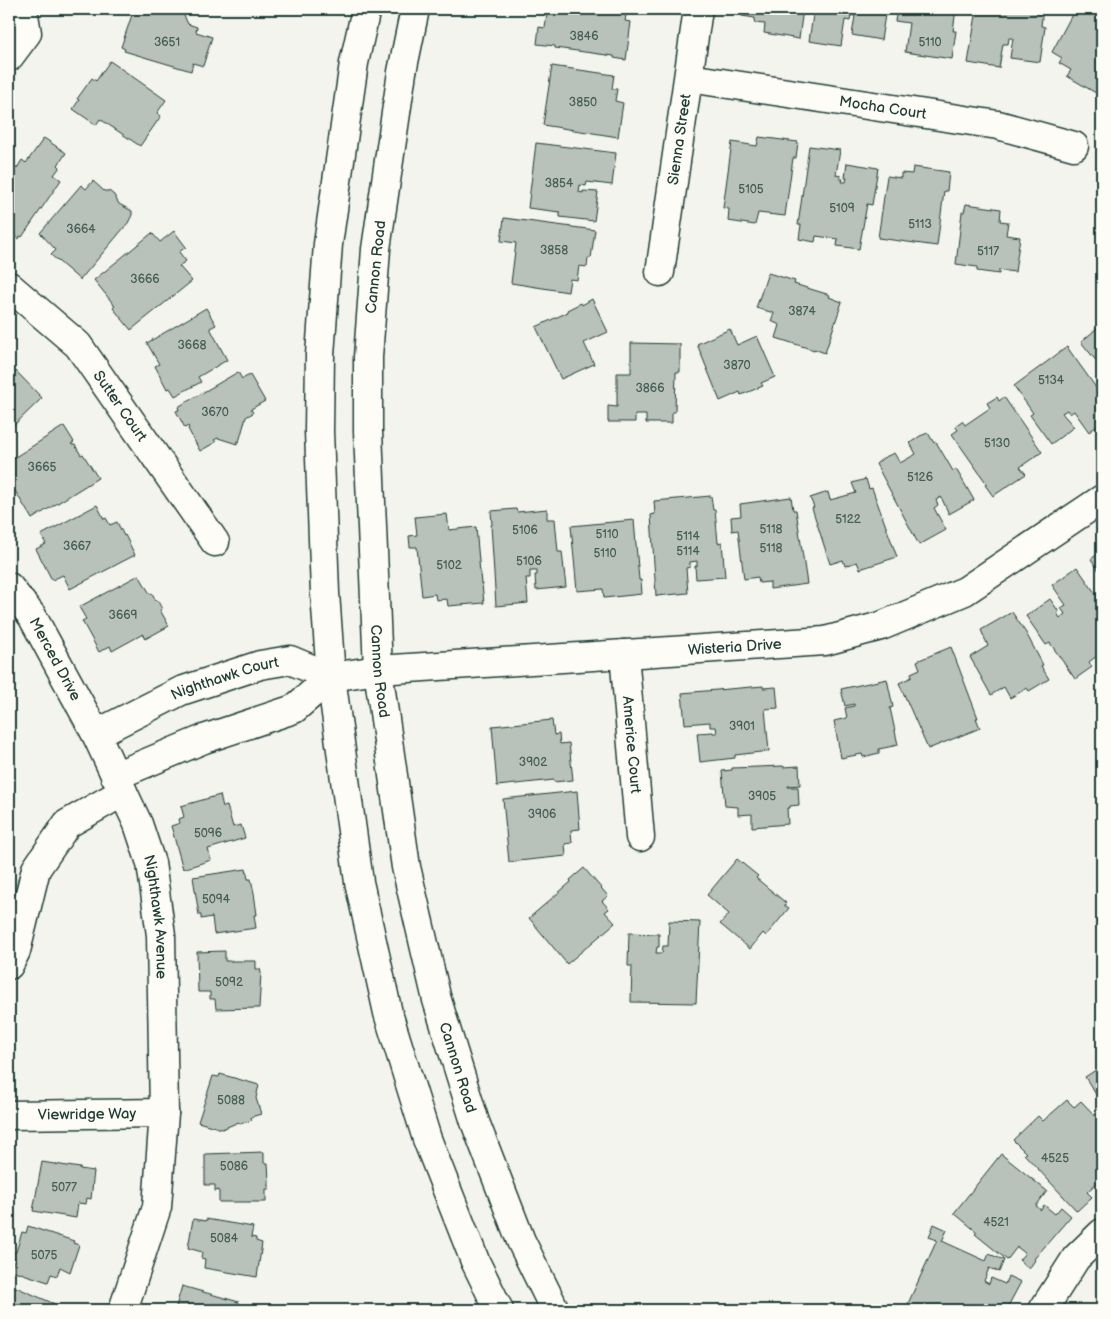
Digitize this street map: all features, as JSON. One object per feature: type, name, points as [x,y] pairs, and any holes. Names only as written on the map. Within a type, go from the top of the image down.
[{"type":"street","points":[[9,57],[27,33],[23,9]]},
{"type":"street","points":[[366,9],[354,64],[328,244],[320,355],[320,431],[325,593],[331,677],[359,882],[388,1013],[427,1139],[475,1261],[499,1310]]},
{"type":"street","name":"Cannon Road","points":[[415,9],[402,72],[376,249],[368,356],[369,450],[378,670],[406,867],[437,1000],[478,1131],[521,1241],[555,1310]]},
{"type":"street","name":"Sienna Street","points":[[660,272],[698,9]]},
{"type":"street","name":"Mocha Court","points":[[689,78],[998,125],[1074,146]]},
{"type":"street","name":"Sutter Court","points":[[9,286],[78,345],[216,542]]},
{"type":"street","name":"Wisteria Drive","points":[[331,677],[378,670],[825,641],[881,626],[965,591],[1102,499]]},
{"type":"street","name":"Merced Drive","points":[[9,587],[32,616],[96,734]]},
{"type":"street","name":"Americe Court","points":[[624,654],[640,837]]},
{"type":"street","name":"Nighthawk Court","points":[[96,734],[181,691],[260,665],[290,660],[331,677]]},
{"type":"street","points":[[9,965],[16,951],[36,869],[67,824],[119,784],[204,739],[294,709],[331,677]]},
{"type":"street","name":"Nighthawk Avenue","points":[[96,734],[138,824],[151,863],[161,935],[164,1112],[157,1207],[122,1310]]},
{"type":"street","name":"Viewridge Way","points":[[9,1115],[164,1112]]},
{"type":"street","points":[[1043,1310],[1076,1258],[1102,1233]]},
{"type":"building","points":[[134,9],[158,11],[162,9],[181,9],[188,24],[197,27],[196,32],[212,37],[203,66],[193,63],[191,71],[124,51],[125,49],[121,47]]},
{"type":"building","points":[[542,9],[627,9],[625,21],[631,22],[626,60],[614,58],[614,56],[537,44],[539,27],[545,28],[547,14],[541,13]]},
{"type":"building","points":[[743,9],[803,9],[799,39],[764,33],[765,24],[754,23],[755,18],[742,16]]},
{"type":"building","points":[[814,9],[886,9],[881,40],[852,35],[855,16],[851,15],[850,21],[845,20],[841,46],[809,41]]},
{"type":"building","points":[[897,9],[956,9],[953,31],[956,31],[952,59],[905,52],[909,23],[895,21]]},
{"type":"building","points":[[977,9],[1043,9],[1041,26],[1045,27],[1040,62],[1010,58],[1013,38],[1009,38],[1008,44],[1003,44],[999,68],[968,63]]},
{"type":"building","points":[[1075,9],[1095,9],[1102,13],[1101,96],[1067,76],[1071,70],[1059,63],[1062,58],[1052,52]]},
{"type":"building","points":[[110,61],[166,100],[157,113],[161,116],[140,146],[100,119],[96,125],[73,109],[79,100],[77,99],[92,78],[96,81]]},
{"type":"building","points":[[552,66],[614,75],[612,89],[617,89],[615,101],[623,103],[618,137],[543,125]]},
{"type":"building","points":[[759,137],[798,142],[796,158],[793,158],[785,216],[758,213],[755,225],[728,221],[729,209],[723,208],[732,142],[757,146]]},
{"type":"building","points":[[44,138],[66,153],[54,175],[61,180],[19,239],[9,231],[9,169],[17,168],[22,160],[26,163]]},
{"type":"building","points":[[536,143],[616,153],[612,185],[587,182],[586,186],[580,185],[579,192],[598,192],[594,221],[560,217],[560,212],[528,208]]},
{"type":"building","points":[[809,146],[840,150],[836,175],[841,176],[842,182],[846,182],[847,163],[878,168],[872,205],[867,204],[859,249],[837,246],[838,239],[816,236],[815,242],[799,239],[801,225],[798,225]]},
{"type":"building","points":[[913,167],[949,172],[947,191],[944,191],[937,246],[878,238],[887,176],[901,178],[901,173],[912,174]]},
{"type":"building","points":[[93,181],[104,191],[109,191],[114,195],[119,204],[132,211],[132,215],[128,223],[80,280],[51,255],[56,250],[40,233],[81,185],[86,189]]},
{"type":"building","points":[[966,204],[1001,209],[1000,221],[1008,222],[1006,235],[1020,237],[1015,272],[999,270],[999,274],[977,271],[977,267],[956,264],[962,212],[964,212]]},
{"type":"building","points":[[504,218],[595,230],[591,258],[588,258],[587,267],[579,266],[577,280],[570,279],[568,292],[511,283],[516,243],[501,241]]},
{"type":"building","points":[[174,231],[186,247],[179,252],[186,261],[179,266],[192,281],[131,330],[94,280],[152,233],[160,242]]},
{"type":"building","points":[[768,273],[795,281],[794,284],[830,295],[829,297],[842,302],[825,353],[776,338],[780,325],[771,321],[774,313],[756,308]]},
{"type":"building","points":[[592,299],[608,332],[584,343],[594,364],[561,379],[536,327]]},
{"type":"building","points":[[206,308],[216,325],[210,328],[227,360],[198,377],[201,382],[175,396],[170,388],[167,389],[155,366],[159,364],[147,343]]},
{"type":"building","points":[[1102,324],[1102,368],[1081,342]]},
{"type":"building","points":[[730,329],[737,345],[757,336],[775,377],[761,383],[763,386],[741,395],[740,392],[720,401],[697,344]]},
{"type":"building","points":[[631,343],[680,344],[680,372],[676,372],[675,412],[672,412],[672,423],[646,423],[646,415],[635,415],[635,422],[608,422],[608,406],[617,407],[617,373],[631,373]]},
{"type":"building","points":[[1067,347],[1102,396],[1102,422],[1089,432],[1074,411],[1070,414],[1067,410],[1062,413],[1074,427],[1051,444],[1030,415],[1033,413],[1014,386]]},
{"type":"building","points":[[16,371],[42,398],[9,430],[9,373],[11,376]]},
{"type":"building","points":[[238,372],[242,379],[250,375],[265,401],[251,409],[253,413],[246,417],[237,444],[218,438],[214,440],[216,442],[200,451],[188,426],[185,428],[176,411],[179,410],[178,407]]},
{"type":"building","points":[[997,397],[999,401],[1004,397],[1042,452],[1020,467],[1026,474],[993,496],[985,485],[987,484],[952,434],[958,430],[955,426],[962,421],[965,425],[990,408],[987,403]]},
{"type":"building","points":[[64,426],[74,442],[71,444],[75,445],[81,455],[83,454],[98,478],[32,519],[9,481],[9,461]]},
{"type":"building","points":[[928,433],[934,443],[936,442],[953,471],[956,469],[974,500],[949,514],[941,497],[936,500],[938,505],[934,508],[946,530],[919,545],[876,464],[894,453],[900,463],[916,454],[910,443]]},
{"type":"building","points":[[866,479],[869,489],[872,488],[897,557],[860,569],[857,562],[845,566],[843,560],[830,564],[810,498],[828,492],[830,500],[856,493],[852,483]]},
{"type":"building","points":[[711,496],[713,510],[715,509],[718,543],[722,542],[725,577],[696,579],[695,566],[697,566],[697,561],[690,562],[690,567],[686,568],[688,593],[656,596],[651,515],[655,514],[654,501]]},
{"type":"building","points":[[791,497],[793,510],[796,510],[807,584],[770,589],[770,582],[759,583],[758,577],[744,579],[738,530],[732,531],[731,517],[741,516],[740,504]]},
{"type":"building","points":[[97,505],[104,519],[106,518],[110,525],[117,522],[135,555],[70,589],[63,575],[52,580],[36,549],[46,544],[41,535]]},
{"type":"building","points":[[516,509],[517,512],[547,509],[547,519],[555,519],[558,552],[562,552],[566,587],[536,590],[535,575],[537,575],[537,571],[530,571],[530,578],[526,578],[528,603],[496,606],[491,511]]},
{"type":"building","points":[[447,514],[449,530],[476,527],[484,603],[448,606],[447,599],[436,600],[435,594],[422,596],[417,547],[410,547],[409,536],[417,535],[415,517]]},
{"type":"building","points":[[634,520],[642,594],[604,598],[603,589],[577,591],[571,526]]},
{"type":"building","points":[[1102,551],[1102,575],[1091,559]]},
{"type":"building","points":[[1077,567],[1102,603],[1102,652],[1089,662],[1092,667],[1075,679],[1050,643],[1046,645],[1026,616],[1050,599],[1059,612],[1057,613],[1060,618],[1065,614],[1061,608],[1066,605],[1052,585]]},
{"type":"building","points":[[139,575],[150,594],[152,593],[156,601],[158,601],[162,609],[160,610],[169,626],[145,639],[143,634],[112,651],[110,646],[99,652],[82,621],[86,619],[79,607]]},
{"type":"building","points":[[1012,612],[1026,633],[1049,679],[1029,691],[1027,688],[1010,698],[1004,687],[991,695],[970,657],[988,646],[981,630]]},
{"type":"building","points":[[951,647],[980,728],[928,749],[899,683],[912,677],[911,673],[920,669],[917,661]]},
{"type":"building","points":[[887,679],[893,707],[890,708],[898,745],[879,749],[879,753],[863,757],[862,754],[841,758],[834,721],[847,718],[845,708],[854,706],[854,704],[845,706],[841,689]]},
{"type":"building","points":[[763,686],[763,688],[776,687],[778,708],[765,709],[769,751],[735,755],[735,758],[700,762],[697,733],[717,733],[716,727],[710,727],[710,722],[685,724],[682,693]]},
{"type":"building","points":[[552,720],[554,735],[559,734],[560,744],[569,743],[573,780],[497,786],[492,726]]},
{"type":"building","points":[[799,766],[800,785],[788,787],[798,787],[799,805],[787,808],[788,824],[752,827],[752,814],[738,815],[738,807],[725,806],[722,771],[732,770],[732,768]]},
{"type":"building","points":[[577,791],[580,829],[571,830],[572,843],[565,844],[566,856],[509,862],[503,799]]},
{"type":"building","points":[[220,795],[223,807],[227,806],[233,827],[241,825],[245,838],[208,849],[211,860],[183,869],[171,826],[180,823],[179,819],[184,817],[181,806]]},
{"type":"building","points":[[737,859],[758,876],[756,878],[786,903],[784,905],[789,908],[766,936],[763,933],[750,949],[720,924],[729,914],[707,895]]},
{"type":"building","points":[[584,868],[608,896],[602,901],[609,909],[605,912],[615,923],[567,964],[529,918],[571,882],[570,880]]},
{"type":"building","points":[[246,869],[248,879],[251,879],[254,893],[257,915],[254,915],[256,928],[214,934],[212,917],[201,919],[201,915],[199,915],[193,877]]},
{"type":"building","points":[[669,921],[700,922],[696,1003],[631,1002],[632,966],[628,966],[629,933],[659,934],[659,947],[657,947],[656,953],[662,953],[663,946],[668,946]]},
{"type":"building","points":[[225,951],[225,961],[256,961],[256,969],[260,969],[261,973],[259,1008],[216,1009],[215,999],[210,999],[210,992],[198,992],[197,952]]},
{"type":"building","points":[[1102,1066],[1102,1104],[1085,1077]]},
{"type":"building","points":[[220,1074],[259,1085],[256,1098],[261,1114],[251,1117],[252,1120],[240,1124],[239,1122],[222,1129],[198,1122],[213,1076],[219,1077]]},
{"type":"building","points":[[1067,1100],[1074,1107],[1081,1101],[1102,1123],[1102,1178],[1087,1192],[1092,1197],[1077,1211],[1013,1140],[1038,1116],[1043,1121]]},
{"type":"building","points":[[264,1152],[264,1163],[268,1163],[269,1181],[269,1189],[266,1189],[266,1202],[219,1202],[219,1190],[215,1191],[215,1185],[205,1185],[205,1154]]},
{"type":"building","points":[[1001,1154],[1047,1191],[1036,1206],[1041,1210],[1044,1205],[1055,1214],[1061,1207],[1071,1216],[1034,1259],[1029,1269],[1019,1260],[1025,1253],[1017,1247],[1007,1260],[975,1234],[977,1232],[954,1213]]},
{"type":"building","points":[[42,1162],[94,1171],[91,1199],[87,1198],[86,1204],[78,1203],[76,1218],[33,1211]]},
{"type":"building","points":[[193,1219],[206,1221],[206,1219],[253,1227],[251,1237],[256,1238],[256,1241],[262,1243],[257,1277],[204,1268],[205,1259],[201,1258],[202,1252],[188,1248]]},
{"type":"building","points":[[934,1224],[947,1230],[942,1241],[986,1261],[989,1254],[1004,1260],[999,1272],[989,1268],[984,1281],[989,1284],[991,1278],[1005,1284],[1008,1276],[1021,1282],[1006,1310],[910,1310],[906,1308],[937,1240],[929,1237]]},
{"type":"building","points":[[28,1226],[74,1241],[73,1243],[79,1245],[70,1272],[60,1267],[57,1276],[51,1274],[48,1282],[11,1270],[15,1258],[12,1258],[14,1252],[16,1252],[22,1232],[26,1233]]},
{"type":"building","points":[[11,1285],[64,1308],[63,1310],[9,1310],[9,1290]]},
{"type":"building","points":[[182,1286],[239,1302],[237,1310],[175,1310]]}]
